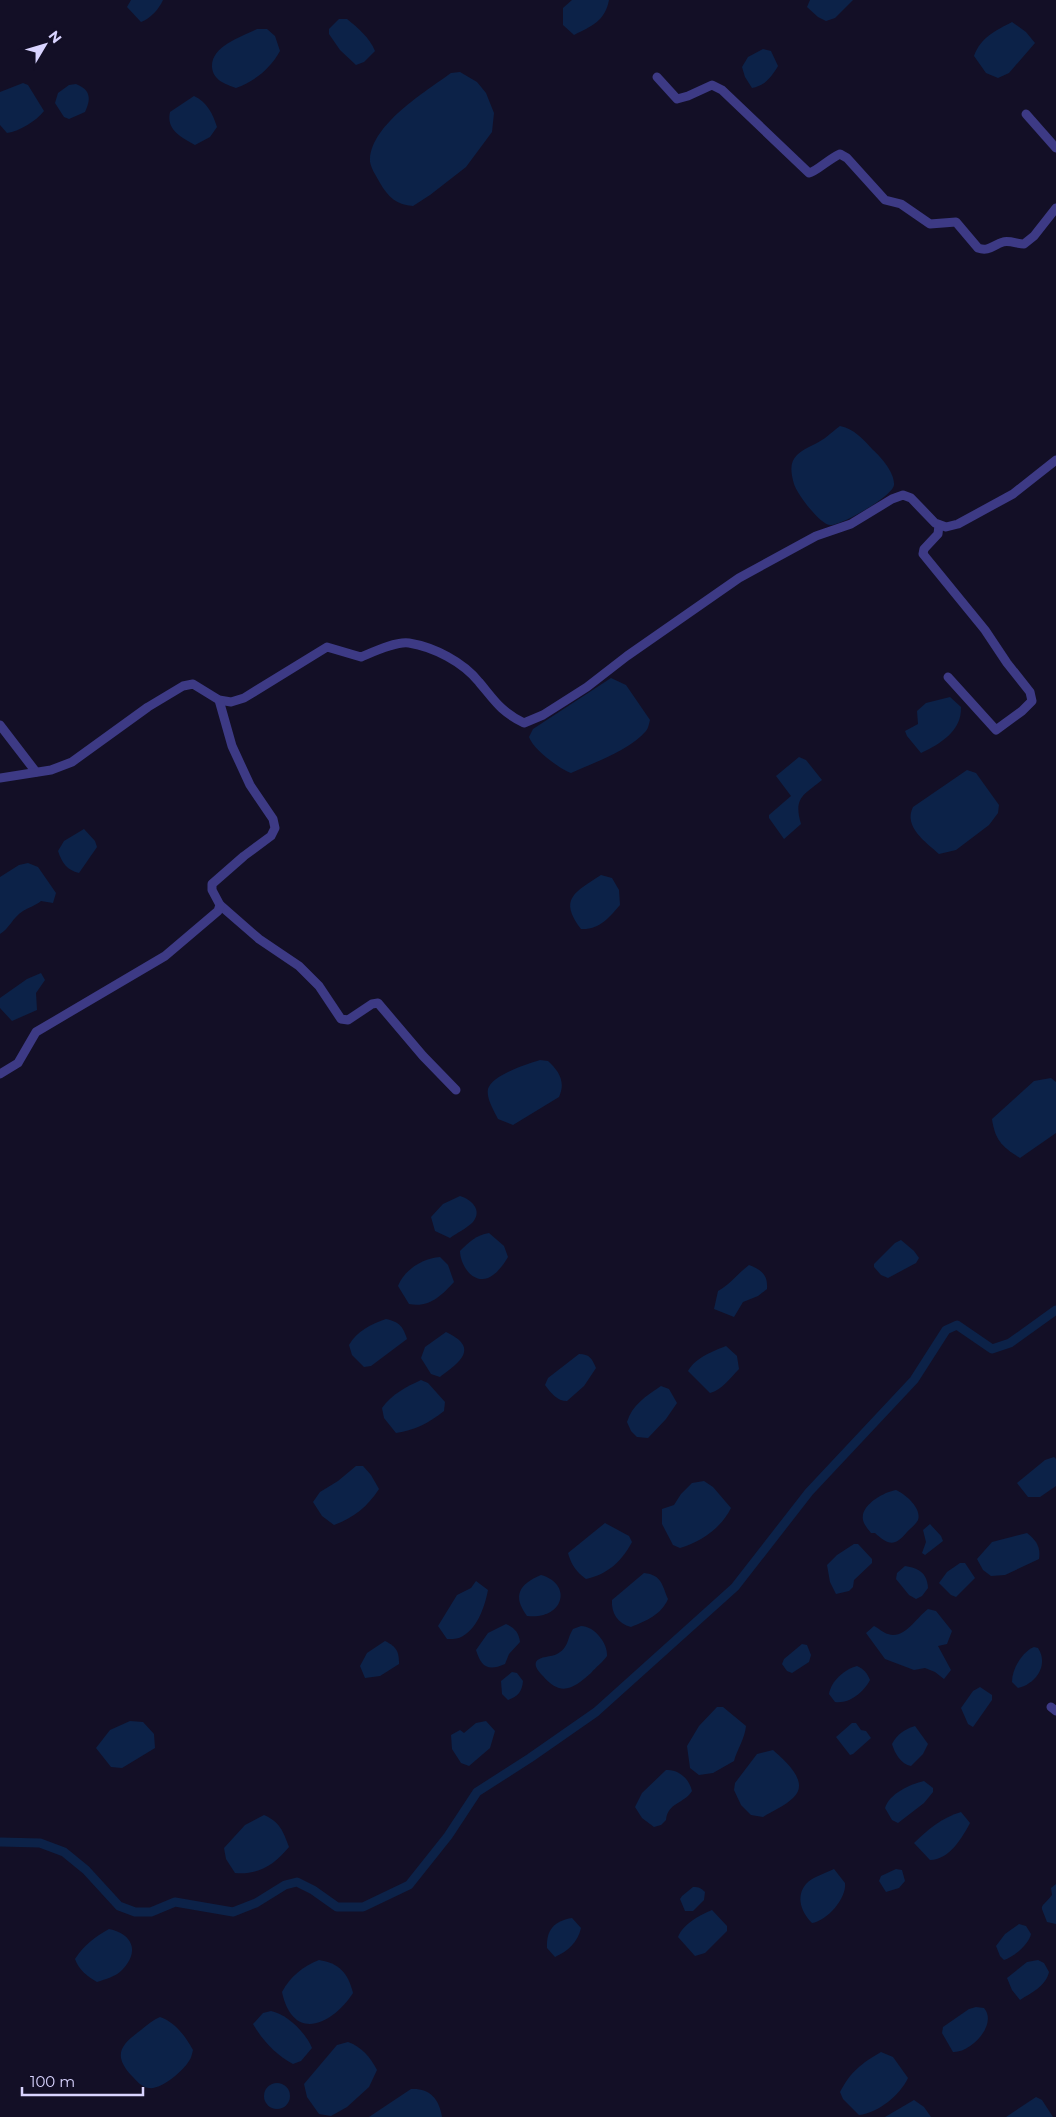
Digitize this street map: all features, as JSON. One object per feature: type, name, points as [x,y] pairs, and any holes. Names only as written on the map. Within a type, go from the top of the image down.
[{"type":"street","points":[[657,77],[677,98],[688,96],[712,85],[722,90],[809,173],[813,173],[820,165],[840,154],[847,158],[885,200],[901,204],[930,224],[956,222],[982,250],[989,249],[1002,242],[1024,244],[1034,236],[1056,208]]},
{"type":"street","points":[[1026,114],[1056,148]]},
{"type":"street","points":[[0,778],[51,770],[72,762],[140,712],[183,686],[193,684],[219,700],[231,702],[244,698],[327,646],[361,658],[377,650],[408,643],[441,654],[465,667],[508,715],[524,723],[543,715],[586,687],[627,656],[740,578],[816,536],[852,524],[892,499],[904,496],[910,498],[931,520],[939,525],[946,527],[958,524],[1013,494],[1056,460]]},
{"type":"street","points":[[939,525],[938,534],[924,549],[923,554],[985,630],[1007,663],[1030,692],[1032,701],[1022,711],[996,730],[948,677]]},
{"type":"street","points":[[219,700],[232,746],[250,784],[273,819],[275,828],[272,836],[244,856],[212,884],[212,890],[220,905],[259,939],[299,966],[319,986],[341,1019],[348,1020],[372,1004],[378,1003],[423,1056],[456,1090]]},
{"type":"street","points":[[0,725],[36,772]]},
{"type":"street","points":[[0,1074],[18,1063],[36,1032],[165,956],[218,911],[220,905]]},
{"type":"water","points":[[131,0],[163,0],[148,19],[141,22],[127,7]]},
{"type":"water","points":[[572,0],[609,0],[604,13],[597,22],[574,35],[563,25],[563,8]]},
{"type":"water","points":[[810,0],[853,0],[835,18],[826,21],[818,17],[807,7]]},
{"type":"water","points":[[339,19],[347,19],[363,33],[373,46],[375,51],[364,62],[356,65],[340,50],[329,34],[329,29]]},
{"type":"water","points":[[1012,22],[1026,32],[1035,43],[1009,73],[998,78],[986,73],[974,56],[985,39]]},
{"type":"water","points":[[257,29],[267,29],[275,36],[280,51],[272,63],[256,78],[236,88],[220,81],[212,67],[216,53],[228,43]]},
{"type":"water","points":[[763,49],[771,51],[778,66],[771,77],[764,83],[752,88],[745,77],[742,67],[748,57]]},
{"type":"water","points":[[460,72],[477,82],[486,93],[494,113],[492,132],[466,167],[413,206],[402,204],[386,192],[372,168],[370,159],[373,146],[380,133],[390,121],[414,99],[451,73]]},
{"type":"water","points":[[23,83],[28,85],[44,111],[27,125],[7,133],[0,125],[0,92]]},
{"type":"water","points":[[76,84],[85,89],[89,99],[85,112],[69,119],[64,117],[55,103],[58,93],[69,85]]},
{"type":"water","points":[[194,96],[209,109],[217,127],[210,137],[195,145],[172,128],[169,118],[170,112]]},
{"type":"water","points":[[840,426],[858,435],[880,457],[890,470],[894,485],[885,496],[866,509],[837,524],[831,525],[821,520],[804,502],[794,484],[791,469],[797,455],[822,440]]},
{"type":"water","points":[[611,678],[626,685],[650,720],[648,728],[639,738],[621,750],[571,773],[547,758],[535,747],[529,737],[533,729]]},
{"type":"water","points":[[950,697],[961,707],[958,723],[949,736],[921,753],[905,731],[918,724],[917,711],[926,703]]},
{"type":"water","points":[[799,757],[806,760],[822,780],[805,793],[799,802],[798,808],[801,824],[784,839],[769,818],[769,815],[791,796],[776,776]]},
{"type":"water","points":[[967,770],[976,773],[999,805],[998,813],[989,825],[956,850],[939,854],[917,834],[913,827],[911,814],[913,807]]},
{"type":"water","points":[[84,829],[95,841],[97,847],[79,873],[71,870],[66,865],[58,851],[64,841]]},
{"type":"water","points":[[28,863],[38,867],[56,893],[53,903],[41,901],[25,910],[16,916],[0,934],[0,877],[19,865]]},
{"type":"water","points":[[601,875],[612,878],[619,890],[620,905],[608,919],[593,928],[581,929],[574,919],[570,903],[577,892]]},
{"type":"water","points":[[41,973],[45,980],[36,993],[37,1010],[12,1021],[0,1008],[0,998],[27,979]]},
{"type":"water","points":[[540,1060],[548,1061],[558,1073],[562,1086],[559,1097],[513,1125],[498,1119],[488,1096],[488,1089],[491,1084],[511,1071]]},
{"type":"water","points":[[1051,1078],[1056,1082],[1056,1133],[1020,1158],[1008,1150],[997,1138],[992,1119],[1034,1081]]},
{"type":"water","points":[[460,1196],[472,1202],[477,1213],[476,1218],[471,1224],[450,1238],[435,1231],[431,1217],[443,1204]]},
{"type":"water","points":[[489,1233],[504,1246],[508,1257],[494,1274],[488,1278],[477,1278],[468,1272],[462,1262],[460,1251],[476,1237]]},
{"type":"water","points":[[901,1240],[919,1258],[916,1263],[888,1278],[881,1275],[874,1267],[874,1264],[895,1243]]},
{"type":"water","points":[[440,1257],[448,1265],[454,1282],[434,1300],[423,1304],[409,1304],[398,1286],[401,1280],[409,1270],[421,1262]]},
{"type":"water","points":[[749,1265],[763,1274],[767,1289],[758,1296],[743,1302],[734,1317],[714,1309],[718,1291]]},
{"type":"water","points":[[386,1319],[400,1326],[407,1339],[371,1366],[364,1367],[352,1355],[349,1345],[365,1329]]},
{"type":"water","points":[[446,1332],[456,1338],[464,1349],[460,1360],[440,1377],[431,1374],[421,1358],[425,1347]]},
{"type":"water","points":[[726,1346],[737,1356],[739,1369],[722,1386],[710,1393],[688,1371],[695,1362]]},
{"type":"water","points":[[579,1354],[590,1358],[596,1368],[584,1386],[567,1401],[560,1400],[545,1385],[548,1378]]},
{"type":"water","points":[[421,1380],[428,1383],[445,1402],[444,1411],[422,1425],[396,1433],[384,1418],[382,1408],[395,1395]]},
{"type":"water","points":[[661,1386],[669,1389],[677,1403],[666,1419],[648,1438],[637,1437],[631,1431],[627,1422],[629,1416],[640,1401]]},
{"type":"water","points":[[1054,1457],[1056,1459],[1056,1486],[1040,1497],[1028,1497],[1017,1483],[1045,1460]]},
{"type":"water","points":[[356,1466],[363,1466],[379,1489],[360,1511],[334,1525],[322,1516],[313,1502],[320,1492],[338,1481]]},
{"type":"water","points":[[704,1481],[713,1487],[731,1508],[722,1522],[710,1533],[680,1548],[673,1545],[662,1524],[662,1509],[674,1505],[681,1494],[692,1483]]},
{"type":"water","points":[[896,1490],[912,1502],[919,1515],[917,1522],[903,1537],[891,1543],[875,1533],[871,1533],[864,1524],[863,1514],[865,1509],[874,1500],[885,1493]]},
{"type":"water","points":[[605,1523],[629,1536],[632,1542],[623,1556],[613,1566],[601,1574],[586,1579],[574,1568],[568,1553]]},
{"type":"water","points":[[930,1524],[943,1541],[925,1555],[922,1553],[926,1542],[923,1530]]},
{"type":"water","points":[[1027,1533],[1037,1544],[1039,1559],[1005,1575],[991,1576],[983,1570],[977,1559],[992,1542]]},
{"type":"water","points":[[854,1544],[858,1544],[872,1559],[872,1563],[854,1580],[853,1587],[849,1591],[836,1594],[830,1582],[827,1565],[837,1555]]},
{"type":"water","points":[[960,1563],[965,1563],[975,1578],[956,1597],[951,1595],[939,1583],[947,1572]]},
{"type":"water","points":[[905,1566],[918,1570],[926,1579],[928,1588],[922,1596],[916,1599],[909,1595],[896,1579],[897,1573]]},
{"type":"water","points":[[644,1573],[658,1578],[663,1585],[668,1599],[657,1613],[647,1620],[631,1627],[626,1626],[616,1617],[612,1600]]},
{"type":"water","points":[[541,1575],[558,1586],[560,1600],[549,1613],[540,1616],[527,1616],[520,1602],[520,1591],[527,1582]]},
{"type":"water","points":[[476,1581],[488,1590],[479,1617],[471,1630],[465,1635],[447,1639],[438,1626],[457,1595],[471,1588]]},
{"type":"water","points":[[928,1609],[936,1611],[952,1631],[947,1644],[938,1646],[951,1670],[944,1679],[935,1672],[925,1668],[914,1670],[885,1659],[866,1633],[874,1626],[886,1633],[899,1634],[910,1627]]},
{"type":"water","points":[[506,1624],[516,1631],[520,1642],[509,1654],[505,1664],[494,1667],[486,1666],[480,1660],[476,1650],[488,1633]]},
{"type":"water","points":[[581,1626],[591,1629],[599,1636],[607,1651],[607,1656],[591,1673],[573,1687],[556,1687],[549,1683],[539,1672],[536,1662],[561,1652],[566,1646],[573,1629]]},
{"type":"water","points":[[385,1641],[396,1650],[399,1664],[380,1676],[365,1678],[360,1666],[367,1653]]},
{"type":"water","points":[[802,1644],[807,1645],[811,1655],[809,1662],[792,1673],[787,1671],[782,1664],[784,1659]]},
{"type":"water","points":[[1034,1647],[1038,1648],[1041,1654],[1042,1661],[1039,1673],[1030,1682],[1018,1688],[1012,1682],[1012,1677],[1022,1657]]},
{"type":"water","points":[[857,1666],[862,1668],[870,1680],[855,1697],[835,1702],[829,1694],[830,1689],[843,1673]]},
{"type":"water","points":[[512,1672],[517,1673],[523,1681],[522,1688],[519,1693],[508,1700],[502,1694],[501,1681]]},
{"type":"water","points":[[980,1687],[992,1695],[992,1700],[973,1727],[968,1724],[961,1708],[973,1691]]},
{"type":"water","points":[[717,1707],[723,1707],[746,1726],[743,1739],[734,1761],[713,1773],[699,1775],[690,1768],[687,1746],[699,1726]]},
{"type":"water","points":[[130,1721],[143,1722],[154,1734],[155,1748],[122,1768],[111,1767],[96,1748],[110,1730]]},
{"type":"water","points":[[486,1721],[495,1731],[490,1748],[469,1766],[461,1763],[452,1749],[451,1735],[460,1730],[464,1733],[476,1723]]},
{"type":"water","points":[[852,1723],[856,1723],[871,1738],[850,1755],[836,1737]]},
{"type":"water","points":[[915,1726],[928,1744],[923,1754],[911,1766],[899,1758],[892,1744],[902,1732]]},
{"type":"water","points":[[773,1750],[794,1772],[799,1785],[798,1792],[786,1804],[763,1817],[751,1815],[741,1805],[734,1790],[735,1783],[757,1754]]},
{"type":"water","points":[[666,1770],[675,1771],[686,1778],[692,1791],[673,1806],[667,1814],[666,1820],[661,1825],[654,1827],[642,1818],[635,1807],[642,1793]]},
{"type":"water","points":[[924,1781],[933,1788],[933,1792],[924,1803],[898,1823],[892,1820],[885,1808],[891,1798],[907,1787]]},
{"type":"water","points":[[961,1812],[970,1823],[963,1835],[949,1852],[937,1859],[930,1860],[914,1843],[936,1824]]},
{"type":"water","points":[[264,1815],[274,1821],[280,1828],[289,1847],[278,1859],[265,1868],[251,1872],[235,1873],[226,1859],[224,1848],[245,1825]]},
{"type":"water","points":[[834,1869],[845,1883],[843,1895],[830,1913],[812,1923],[805,1915],[801,1905],[800,1899],[803,1889],[812,1879]]},
{"type":"water","points":[[896,1869],[902,1870],[905,1881],[899,1888],[886,1892],[879,1881],[881,1876]]},
{"type":"water","points":[[1056,1884],[1056,1924],[1047,1922],[1042,1907],[1052,1895],[1051,1888]]},
{"type":"water","points":[[693,1887],[700,1888],[705,1892],[704,1900],[693,1911],[685,1911],[680,1899]]},
{"type":"water","points":[[712,1910],[727,1926],[727,1931],[705,1953],[695,1956],[678,1937],[688,1924],[697,1917]]},
{"type":"water","points":[[572,1918],[581,1928],[578,1938],[564,1952],[555,1957],[547,1948],[550,1931],[561,1921]]},
{"type":"water","points":[[1019,1924],[1026,1926],[1031,1934],[1030,1938],[1021,1950],[1004,1960],[996,1946],[1005,1934]]},
{"type":"water","points":[[109,1929],[117,1931],[128,1939],[132,1950],[131,1957],[122,1970],[110,1978],[97,1982],[84,1972],[75,1959],[90,1942]]},
{"type":"water","points":[[319,1960],[326,1961],[342,1970],[353,1993],[335,2014],[314,2024],[304,2023],[295,2018],[287,2008],[282,1992],[298,1973],[308,1965]]},
{"type":"water","points":[[1038,1960],[1044,1963],[1049,1972],[1047,1977],[1037,1989],[1020,2000],[1012,1990],[1007,1978],[1027,1962]]},
{"type":"water","points":[[976,2007],[984,2008],[987,2015],[988,2022],[985,2029],[974,2043],[960,2051],[953,2052],[942,2033],[943,2027],[969,2009]]},
{"type":"water","points":[[271,2011],[289,2020],[301,2030],[309,2042],[312,2048],[301,2061],[293,2064],[281,2056],[266,2042],[253,2024],[263,2013]]},
{"type":"water","points":[[160,2017],[180,2030],[193,2050],[190,2060],[177,2074],[159,2086],[149,2088],[141,2085],[125,2068],[121,2055],[124,2045],[129,2040]]},
{"type":"water","points":[[348,2042],[365,2053],[377,2070],[369,2087],[347,2107],[331,2116],[319,2114],[307,2097],[304,2084],[337,2045]]},
{"type":"water","points":[[881,2052],[893,2057],[908,2078],[900,2091],[888,2102],[874,2111],[859,2115],[843,2099],[840,2092],[857,2069]]},
{"type":"water","points":[[277,2083],[286,2087],[290,2096],[286,2105],[277,2109],[268,2105],[264,2096],[268,2087]]},
{"type":"water","points":[[411,2089],[428,2092],[436,2100],[442,2117],[369,2117]]},
{"type":"water","points":[[1036,2097],[1042,2100],[1053,2117],[1006,2117]]},
{"type":"water","points":[[914,2100],[924,2107],[931,2117],[885,2117]]},
{"type":"waterway","points":[[0,1842],[40,1843],[64,1852],[86,1870],[119,1906],[135,1912],[151,1912],[175,1902],[233,1912],[256,1903],[285,1885],[297,1882],[313,1890],[337,1907],[363,1907],[409,1885],[448,1836],[477,1792],[596,1712],[735,1587],[809,1492],[914,1380],[946,1330],[957,1325],[992,1349],[1010,1343],[1056,1310]]}]
